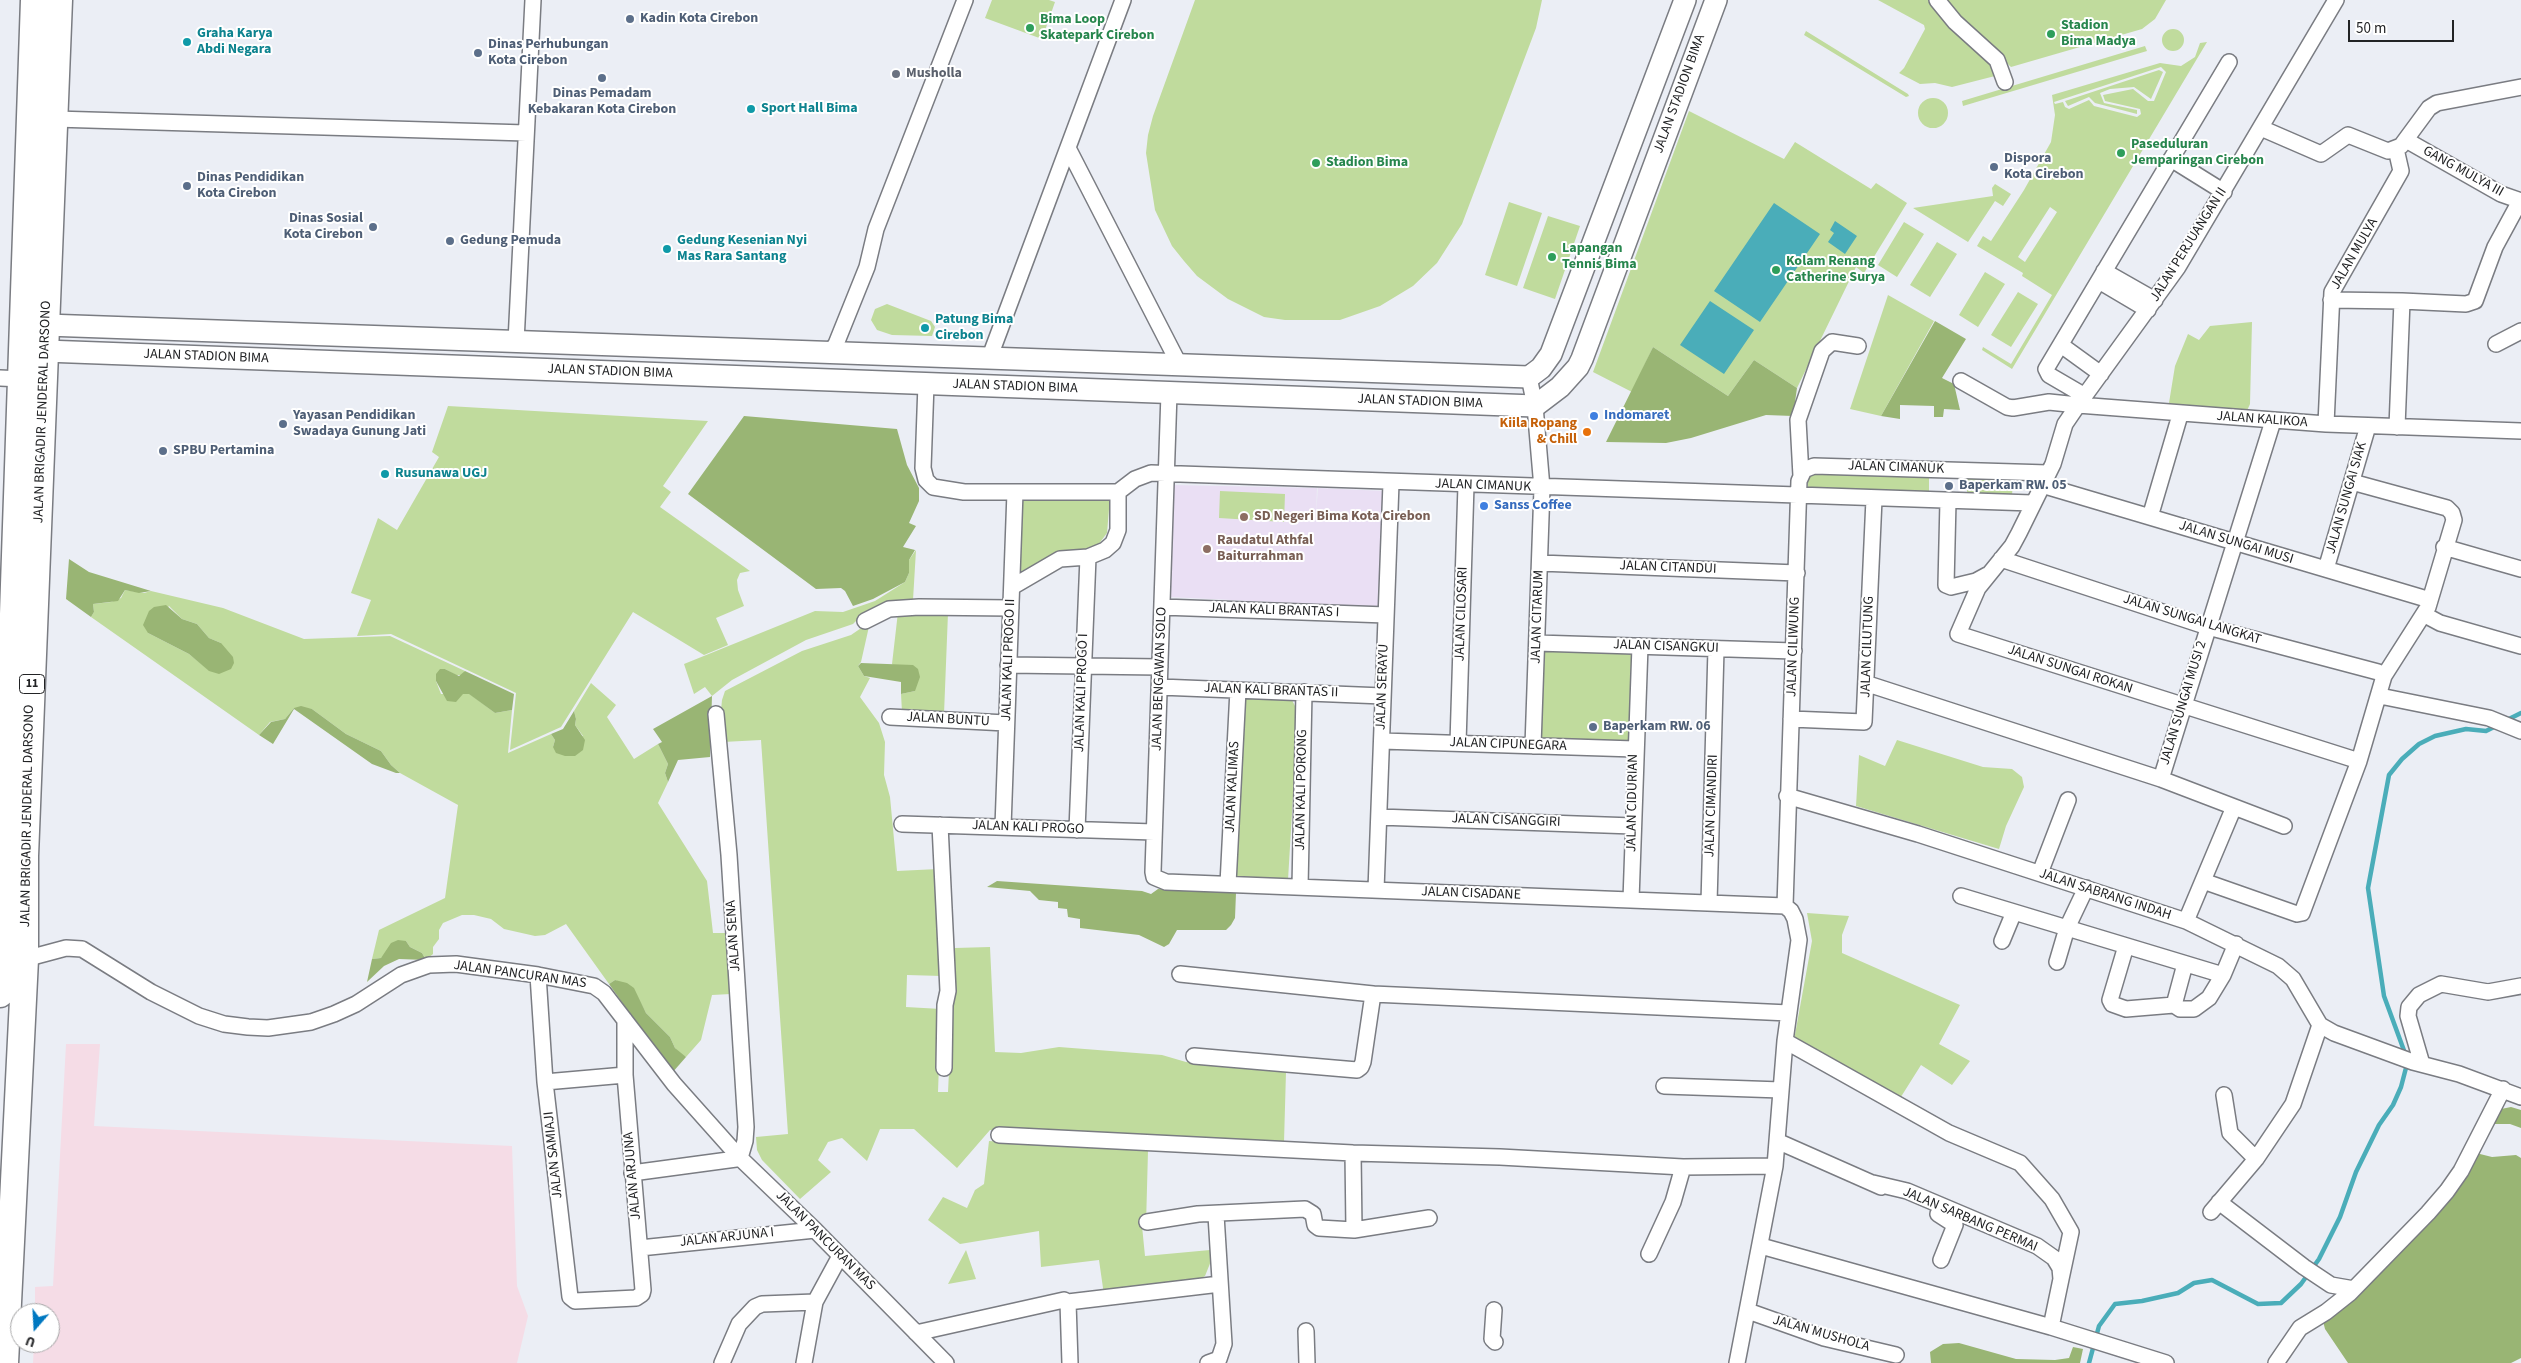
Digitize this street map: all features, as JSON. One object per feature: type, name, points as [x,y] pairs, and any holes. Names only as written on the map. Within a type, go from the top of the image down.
[{"type":"highway","name":"JALAN BRIGADIR JENDERAL DARSONO","points":[[5,1363],[25,959],[25,856],[11,378],[34,0]]},
{"type":"highway","name":"JALAN BRIGADIR JENDERAL DARSONO","points":[[0,994],[45,351],[59,0]]},
{"type":"street","points":[[515,368],[532,6],[544,0]]},
{"type":"street","points":[[827,380],[829,354],[836,344],[867,267],[876,230],[965,0]]},
{"type":"street","points":[[990,386],[989,359],[1123,0]]},
{"type":"street","name":"JALAN STADION BIMA","points":[[46,325],[1529,378],[1541,368],[1551,354],[1685,0]]},
{"type":"street","name":"JALAN STADION BIMA","points":[[45,351],[1535,406],[1560,387],[1578,367],[1582,359],[1716,0]]},
{"type":"street","points":[[1936,0],[1955,22],[1997,60],[2005,82]]},
{"type":"street","name":"JALAN PERJUANGAN II","points":[[2081,401],[2178,268],[2224,192],[2281,90],[2336,0]]},
{"type":"street","points":[[2045,479],[2055,459],[2065,424],[2081,401],[2047,372],[2046,369],[2229,62]]},
{"type":"street","points":[[2261,128],[2321,154],[2348,135],[2380,149],[2401,145],[2429,108],[2437,103],[2521,87]]},
{"type":"street","points":[[55,119],[526,133]]},
{"type":"street","name":"GANG MULYA III","points":[[2401,145],[2501,194],[2521,201]]},
{"type":"street","name":"JALAN MULYA","points":[[2326,424],[2330,300],[2332,292],[2353,252],[2376,218],[2401,170],[2401,145]]},
{"type":"street","points":[[1068,148],[1180,366],[1198,394]]},
{"type":"street","points":[[2171,160],[2224,192]]},
{"type":"street","points":[[2330,300],[2466,304],[2476,301],[2495,247],[2521,201]]},
{"type":"street","points":[[2102,276],[2152,305]]},
{"type":"street","points":[[2397,427],[2402,301]]},
{"type":"street","points":[[2496,344],[2521,331]]},
{"type":"street","points":[[1799,497],[1801,476],[1798,420],[1822,351],[1832,342],[1858,346]]},
{"type":"street","points":[[2061,345],[2101,374]]},
{"type":"street","name":"JALAN CITARUM","points":[[1529,378],[1535,406],[1542,488],[1533,746]]},
{"type":"street","name":"JALAN KALIKOA","points":[[1961,381],[2006,407],[2013,408],[2049,402],[2081,401],[2180,415],[2368,426],[2521,431]]},
{"type":"street","points":[[926,384],[923,468],[926,480],[933,487],[944,490],[1016,492],[1118,492],[1118,530],[1116,538],[1105,550],[1088,557],[1060,559],[1012,587]]},
{"type":"street","name":"JALAN BENGAWAN SOLO","points":[[1158,880],[1152,872],[1169,393]]},
{"type":"street","points":[[2150,517],[2180,415]]},
{"type":"street","name":"JALAN SUNGAI MUSI 2","points":[[2161,779],[2273,421]]},
{"type":"street","name":"JALAN SUNGAI SIAK","points":[[2326,569],[2368,426]]},
{"type":"street","name":"JALAN CIMANUK","points":[[1801,476],[1808,467],[1814,466],[2045,479]]},
{"type":"street","name":"JALAN CIMANUK","points":[[1118,492],[1135,478],[1144,475],[1167,475],[1799,497],[2032,503]]},
{"type":"street","name":"JALAN SUNGAI ROKAN","points":[[2045,479],[2012,546],[1978,588],[1958,634],[2359,761]]},
{"type":"street","name":"JALAN SUNGAI MUSI","points":[[2045,479],[2150,517],[2430,600]]},
{"type":"street","points":[[2203,881],[2297,914],[2302,913],[2359,761],[2380,696],[2384,676],[2425,615],[2444,547],[2454,520],[2449,509],[2352,482]]},
{"type":"street","name":"JALAN SERAYU","points":[[1376,890],[1391,483]]},
{"type":"street","name":"JALAN CILOSARI","points":[[1458,743],[1466,485]]},
{"type":"street","name":"JALAN KALI PROGO II","points":[[1003,827],[1016,492]]},
{"type":"street","name":"JALAN CILIWUNG","points":[[1785,906],[1787,796],[1799,497]]},
{"type":"street","name":"JALAN CILUTUNG","points":[[1791,719],[1864,722],[1868,684],[1874,499]]},
{"type":"street","points":[[1948,501],[1946,585],[1951,587],[1976,581],[1987,575]]},
{"type":"street","points":[[2444,547],[2521,568]]},
{"type":"street","name":"JALAN KALI PROGO I","points":[[1077,830],[1088,557]]},
{"type":"street","name":"JALAN SUNGAI LANGKAT","points":[[2001,559],[2208,627],[2378,672],[2384,676]]},
{"type":"street","name":"JALAN CITANDUI","points":[[1540,563],[1796,573]]},
{"type":"street","points":[[865,621],[882,611],[919,607],[1011,608]]},
{"type":"street","name":"JALAN KALI BRANTAS I","points":[[1162,607],[1386,615]]},
{"type":"street","points":[[2425,615],[2440,623],[2521,646]]},
{"type":"street","name":"JALAN CISANGKUI","points":[[1537,643],[1794,651]]},
{"type":"street","name":"JALAN CIDURIAN","points":[[1631,900],[1640,646]]},
{"type":"street","name":"JALAN CIMANDIRI","points":[[1709,903],[1716,649]]},
{"type":"street","points":[[1008,665],[1160,667]]},
{"type":"street","points":[[1868,684],[2161,779],[2284,826]]},
{"type":"street","name":"JALAN KALI BRANTAS II","points":[[1160,687],[1383,696]]},
{"type":"street","name":"JALAN KALIMAS","points":[[1228,884],[1238,690]]},
{"type":"street","name":"JALAN KALI PORONG","points":[[1300,887],[1304,692]]},
{"type":"street","points":[[2380,696],[2489,718],[2516,730]]},
{"type":"street","name":"JALAN SENA","points":[[716,714],[729,855],[746,1127],[740,1158]]},
{"type":"street","name":"JALAN BUNTU","points":[[890,717],[1006,723]]},
{"type":"street","name":"JALAN CIPUNEGARA","points":[[1382,741],[1635,749]]},
{"type":"street","name":"JALAN SABRANG INDAH","points":[[1787,796],[2040,873],[2186,921],[2271,961],[2289,974],[2320,1024]]},
{"type":"street","points":[[2040,873],[2068,800]]},
{"type":"street","points":[[2186,921],[2234,807]]},
{"type":"street","name":"JALAN CISANGGIRI","points":[[1379,817],[1633,826]]},
{"type":"street","name":"JALAN KALI PROGO","points":[[902,824],[1154,832]]},
{"type":"street","points":[[940,825],[948,989],[945,1005],[944,1068]]},
{"type":"street","name":"JALAN CISADANE","points":[[1158,880],[1785,906]]},
{"type":"street","points":[[2057,962],[2068,928],[2086,888]]},
{"type":"street","points":[[1962,896],[2223,975]]},
{"type":"street","points":[[1738,1363],[1775,1166],[1785,1042],[1800,940],[1795,919],[1791,911],[1785,906]]},
{"type":"street","points":[[2002,941],[2014,912]]},
{"type":"street","points":[[2126,946],[2110,1000],[2112,1004],[2126,1009],[2174,1006],[2180,1010],[2201,1006],[2209,998],[2223,975],[2236,944]]},
{"type":"street","name":"JALAN PANCURAN MAS","points":[[25,959],[66,948],[82,950],[150,992],[199,1016],[224,1024],[248,1027],[268,1028],[311,1022],[334,1014],[356,1004],[400,975],[420,966],[456,964],[538,975],[600,989],[674,1084],[740,1158],[815,1230],[946,1363]]},
{"type":"street","points":[[2174,1006],[2185,964]]},
{"type":"street","points":[[1180,974],[1372,994],[1789,1013]]},
{"type":"street","name":"JALAN SAMIAJI","points":[[538,975],[545,1082],[570,1297],[578,1301],[606,1300]]},
{"type":"street","points":[[2417,1063],[2409,1022],[2409,1007],[2419,995],[2441,984],[2488,992],[2521,986]]},
{"type":"street","points":[[1194,1056],[1357,1070],[1362,1067],[1363,1062],[1372,994]]},
{"type":"street","name":"JALAN ARJUNA","points":[[606,1300],[636,1298],[642,1294],[640,1248],[625,1075],[625,1020]]},
{"type":"street","points":[[2354,1289],[2331,1285],[2215,1207],[2256,1159],[2293,1104],[2320,1024],[2334,1032],[2387,1053],[2503,1089],[2521,1097]]},
{"type":"street","points":[[1785,1042],[1961,1139],[2020,1163],[2052,1199],[2071,1232],[2051,1327]]},
{"type":"street","points":[[545,1082],[625,1075]]},
{"type":"street","points":[[1664,1086],[1781,1090]]},
{"type":"street","points":[[2276,1363],[2300,1328],[2326,1312],[2354,1289],[2428,1214],[2461,1171],[2503,1089]]},
{"type":"street","points":[[2224,1095],[2230,1133],[2256,1159]]},
{"type":"street","points":[[999,1136],[1353,1153],[1500,1157],[1683,1167],[1775,1166]]},
{"type":"street","points":[[1777,1141],[1873,1183],[1954,1223],[1941,1260]]},
{"type":"street","points":[[1353,1153],[1354,1230]]},
{"type":"street","points":[[632,1173],[740,1158]]},
{"type":"street","points":[[1649,1254],[1670,1209],[1683,1167]]},
{"type":"street","name":"JALAN SARBANG PERMAI","points":[[1873,1183],[1907,1191],[2037,1246],[2054,1258],[2060,1268],[2061,1279]]},
{"type":"street","points":[[1146,1222],[1198,1214],[1305,1209],[1313,1214],[1315,1225],[1319,1228],[1354,1230],[1430,1218]]},
{"type":"street","points":[[1208,1363],[1219,1359],[1224,1349],[1216,1214]]},
{"type":"street","name":"JALAN ARJUNA I","points":[[640,1248],[815,1230]]},
{"type":"street","points":[[1761,1246],[2051,1327],[2166,1363]]},
{"type":"street","points":[[804,1363],[815,1302],[840,1256]]},
{"type":"street","points":[[916,1333],[1063,1300],[1068,1302],[1220,1284]]},
{"type":"street","points":[[722,1363],[739,1324],[755,1307],[762,1304],[815,1302]]},
{"type":"street","points":[[1068,1302],[1070,1363]]},
{"type":"street","points":[[1494,1310],[1492,1339],[1494,1342]]},
{"type":"street","name":"JALAN MUSHOLA","points":[[1748,1311],[1824,1338],[1896,1355]]},
{"type":"street","points":[[1306,1331],[1307,1363]]},
{"type":"shaded area","name":"Raudatul Athfal Baiturrahman","points":[[1173,485],[1317,488],[1316,514],[1318,488],[1384,491],[1379,607],[1169,597]]},
{"type":"shaded area","points":[[66,1044],[100,1044],[94,1126],[512,1146],[517,1286],[528,1316],[517,1363],[33,1363],[34,1353],[60,1353],[60,1303],[35,1303],[35,1287],[53,1286]]},
{"type":"green space","name":"Bima Loop Skatepark Cirebon","points":[[992,0],[1049,0],[1055,2],[1042,39],[985,18]]},
{"type":"green space","name":"Stadion Bima","points":[[1195,0],[1542,0],[1536,28],[1462,224],[1437,263],[1413,286],[1380,306],[1340,320],[1285,320],[1264,317],[1228,299],[1197,276],[1172,246],[1155,210],[1146,153],[1153,116]]},
{"type":"green space","points":[[1878,0],[1931,0],[1993,63],[1995,76],[1952,87],[1935,83],[1920,84],[1899,73],[1904,68],[1925,29],[1924,25]]},
{"type":"green space","name":"Stadion Bima Madya","points":[[1945,0],[2166,0],[2155,19],[2142,29],[2011,67],[1959,18]]},
{"type":"green space","points":[[2173,29],[2181,32],[2184,40],[2181,48],[2173,51],[2165,48],[2162,40],[2165,32]]},
{"type":"green space","points":[[1806,31],[1909,96],[1906,97],[1804,35]]},
{"type":"green space","points":[[2207,42],[2012,369],[1982,350],[1983,347],[2011,364],[2052,295],[2022,276],[2023,273],[1977,246],[1983,236],[1991,241],[2024,190],[2051,142],[2055,115],[2052,95],[2160,63],[2181,66],[2195,57],[2200,43]],"holes":[[[2161,67],[2166,72],[2154,101],[2148,101],[2133,89],[2103,95],[2105,101],[2140,109],[2141,114],[2137,117],[2094,106],[2089,100],[2069,109],[2065,107],[2063,102],[2055,104],[2054,102]],[[2050,207],[2057,212],[2025,262],[2018,257]]]},
{"type":"green space","points":[[2145,46],[2147,51],[1963,106],[1962,101]]},
{"type":"green space","points":[[2159,70],[2163,72],[2151,99],[2134,87],[2110,89],[2100,93],[2104,103],[2137,110],[2137,114],[2095,103],[2089,97],[2068,106],[2065,101]]},
{"type":"green space","points":[[1933,98],[1943,103],[1948,113],[1943,123],[1933,128],[1923,123],[1918,113],[1923,103]]},
{"type":"green space","name":"Kolam Renang Catherine Surya","points":[[1689,111],[1784,159],[1795,142],[1871,189],[1876,183],[1907,203],[1864,273],[1856,267],[1797,388],[1754,360],[1728,396],[1653,347],[1632,392],[1593,372]]},
{"type":"green space","points":[[1995,184],[2011,194],[2003,206],[1995,201],[1968,242],[1913,208],[1993,196],[1992,188]]},
{"type":"green space","name":"Lapangan Tennis Bima","points":[[1509,202],[1542,213],[1517,286],[1485,275]]},
{"type":"green space","name":"Lapangan Tennis Bima","points":[[1548,216],[1580,226],[1555,299],[1523,288]]},
{"type":"green space","points":[[1904,222],[1924,234],[1897,277],[1878,265]]},
{"type":"green space","points":[[1937,242],[1957,254],[1930,297],[1910,285]]},
{"type":"green space","points":[[1985,272],[2005,284],[1978,327],[1959,315]]},
{"type":"green space","points":[[2018,292],[2038,304],[2011,347],[1991,335]]},
{"type":"green space","points":[[1888,295],[1934,321],[1881,416],[1850,409]]},
{"type":"green space","points":[[887,304],[931,321],[935,327],[932,336],[892,335],[877,330],[871,320],[875,309]]},
{"type":"green space","points":[[1935,321],[1966,339],[1942,378],[1954,384],[1960,410],[1944,409],[1943,417],[1934,417],[1934,406],[1900,405],[1900,419],[1881,416]]},
{"type":"green space","points":[[2252,322],[2250,404],[2246,413],[2168,409],[2175,366],[2188,334],[2199,340],[2210,326]]},
{"type":"green space","points":[[1653,347],[1728,396],[1754,360],[1797,388],[1793,416],[1766,415],[1691,438],[1666,443],[1606,442]]},
{"type":"green space","points":[[448,406],[708,421],[663,486],[671,492],[660,507],[750,571],[740,573],[737,580],[738,590],[744,606],[716,618],[728,645],[704,655],[633,612],[561,727],[510,750],[516,693],[391,634],[357,636],[371,600],[351,593],[378,518],[397,530],[439,457],[432,452]]},
{"type":"green space","points":[[744,416],[897,429],[907,465],[919,488],[919,501],[909,523],[916,526],[903,547],[915,550],[909,560],[909,573],[905,582],[873,599],[853,606],[845,591],[841,588],[816,589],[688,494]]},
{"type":"green space","points":[[1808,473],[1929,477],[1929,493],[1808,489]]},
{"type":"green space","points":[[1967,478],[2013,479],[2012,496],[1967,495]]},
{"type":"green space","points":[[1220,491],[1285,494],[1284,522],[1219,518]]},
{"type":"green space","points":[[1110,497],[1107,533],[1098,545],[1083,552],[1059,553],[1020,572],[1020,502],[1023,498]]},
{"type":"green space","points":[[916,550],[913,600],[886,603],[861,616],[853,624],[806,640],[732,680],[712,696],[705,687],[694,694],[684,664],[815,611],[843,612],[875,601],[905,582],[909,573],[909,560]]},
{"type":"green space","points":[[69,559],[89,572],[151,591],[139,593],[125,590],[118,601],[93,604],[94,612],[91,617],[66,599]]},
{"type":"green space","points":[[125,590],[144,593],[151,591],[223,608],[304,639],[390,636],[465,671],[463,675],[456,675],[445,669],[436,681],[441,694],[470,694],[495,713],[512,710],[508,753],[551,734],[555,740],[553,747],[583,736],[575,725],[574,711],[591,683],[616,705],[607,717],[634,759],[658,744],[668,764],[665,773],[668,782],[658,803],[707,881],[713,933],[729,933],[731,994],[712,995],[701,1040],[686,1057],[681,1055],[670,1037],[646,1013],[633,988],[615,980],[609,984],[566,924],[545,935],[535,936],[504,929],[491,919],[474,915],[462,915],[443,923],[439,930],[439,939],[433,947],[433,954],[426,960],[422,953],[410,947],[406,941],[381,958],[372,959],[379,930],[445,898],[458,805],[400,773],[391,765],[381,751],[346,734],[312,709],[294,708],[285,719],[270,722],[259,735],[91,617],[94,612],[93,604],[111,602],[121,598]],"holes":[[[169,606],[182,619],[197,624],[209,638],[221,643],[210,671],[189,654],[148,633]]]},
{"type":"green space","points":[[166,605],[182,619],[197,624],[209,638],[221,643],[233,657],[234,663],[231,669],[219,674],[209,671],[189,654],[148,633],[143,625],[149,611],[154,607]]},
{"type":"green space","points":[[898,612],[948,613],[944,714],[902,712],[901,694],[915,691],[892,664]]},
{"type":"green space","points":[[870,622],[861,662],[858,666],[864,676],[870,678],[860,697],[879,723],[885,742],[884,775],[890,797],[897,871],[938,869],[942,976],[907,975],[906,1007],[941,1009],[938,1092],[948,1092],[955,948],[990,947],[995,1052],[1021,1053],[1059,1047],[1162,1055],[1186,1062],[1286,1072],[1284,1142],[990,1130],[957,1168],[914,1129],[880,1129],[867,1161],[842,1138],[828,1142],[818,1160],[831,1172],[800,1199],[762,1160],[757,1150],[756,1137],[788,1134],[761,740],[723,742],[720,721],[722,700],[725,691],[802,651],[851,635]]},
{"type":"green space","points":[[1544,649],[1633,652],[1630,743],[1541,739]]},
{"type":"green space","points":[[861,663],[913,665],[918,669],[920,677],[915,691],[901,694],[901,682],[864,676],[858,666]]},
{"type":"green space","points":[[440,669],[445,669],[459,676],[465,671],[514,694],[512,710],[495,713],[469,694],[463,694],[456,702],[447,701],[436,681],[436,674]]},
{"type":"green space","points":[[1244,695],[1291,698],[1298,712],[1288,880],[1236,877]]},
{"type":"green space","points":[[712,696],[710,757],[678,760],[668,782],[665,773],[668,764],[658,744],[662,742],[653,729]]},
{"type":"green space","points":[[301,706],[312,709],[346,734],[381,751],[391,765],[400,773],[372,764],[294,709],[273,744],[259,735],[271,722],[285,719],[294,708]]},
{"type":"green space","points":[[574,711],[575,725],[585,740],[583,750],[575,756],[565,756],[556,753],[553,747],[555,740],[551,734],[563,729]]},
{"type":"green space","points":[[1897,740],[1983,767],[2012,769],[2022,777],[2024,787],[2006,826],[1999,849],[1856,806],[1859,755],[1885,766]]},
{"type":"green space","points":[[997,881],[1142,891],[1151,894],[1158,889],[1236,893],[1235,918],[1226,930],[1177,930],[1169,944],[1164,947],[1139,935],[1080,928],[1080,919],[1068,917],[1067,909],[1058,908],[1058,902],[1039,900],[1030,891],[987,887]]},
{"type":"green space","points":[[1807,913],[1849,916],[1842,935],[1842,953],[1960,1005],[1939,1044],[1970,1061],[1952,1085],[1921,1065],[1899,1100],[1794,1040],[1812,941]]},
{"type":"green space","points":[[398,940],[406,941],[410,947],[422,953],[426,960],[399,959],[384,966],[367,982],[372,959],[381,958],[391,943]]},
{"type":"green space","points":[[615,980],[627,983],[634,988],[646,1013],[670,1037],[675,1048],[686,1057],[672,1073],[609,984]]},
{"type":"green space","points":[[2511,1107],[2521,1110],[2521,1128],[2510,1124],[2494,1124],[2492,1121],[2495,1114],[2501,1109]]},
{"type":"green space","points":[[989,1141],[1148,1151],[1146,1225],[1142,1226],[1145,1256],[1210,1250],[1211,1261],[1205,1276],[1195,1281],[1104,1295],[1099,1260],[1041,1267],[1039,1231],[960,1244],[928,1220],[943,1197],[967,1208],[975,1190],[984,1184]]},
{"type":"green space","points":[[2476,1153],[2492,1157],[2516,1155],[2521,1158],[2521,1358],[2511,1363],[2348,1363],[2325,1329],[2323,1321]]},
{"type":"green space","points":[[966,1250],[976,1279],[948,1284]]},
{"type":"green space","points":[[1959,1343],[2016,1359],[2055,1360],[2069,1358],[2073,1347],[2083,1349],[2080,1363],[1931,1363],[1930,1352],[1943,1344]]},
{"type":"water","points":[[1774,203],[1820,234],[1760,322],[1714,291]]},
{"type":"water","points":[[1835,221],[1857,236],[1845,254],[1828,242],[1834,233],[1830,230]]},
{"type":"water","points":[[1710,301],[1754,330],[1724,374],[1680,345]]},
{"type":"waterway","points":[[2507,720],[2521,713]]},
{"type":"waterway","points":[[2406,1056],[2384,996],[2368,888],[2389,775],[2402,759],[2419,744],[2435,736],[2466,729],[2486,731],[2498,725]]},
{"type":"waterway","points":[[2089,1363],[2099,1326],[2115,1304],[2142,1301],[2178,1293],[2194,1283],[2212,1280],[2258,1304],[2281,1303],[2301,1284],[2319,1259],[2340,1217],[2356,1172],[2379,1125],[2393,1105],[2401,1087],[2407,1064]]},
{"type":"place","name":"Kadin Kota Cirebon","points":[[630,19]]},
{"type":"place","name":"Bima Loop Skatepark Cirebon","points":[[1030,28]]},
{"type":"place","name":"Stadion Bima Madya","points":[[2051,34]]},
{"type":"place","name":"Graha Karya Abdi Negara","points":[[187,42]]},
{"type":"place","name":"Dinas Perhubungan Kota Cirebon","points":[[478,53]]},
{"type":"place","name":"Musholla","points":[[896,74]]},
{"type":"place","name":"Dinas Pemadam Kebakaran Kota Cirebon","points":[[602,78]]},
{"type":"place","name":"Sport Hall Bima","points":[[751,109]]},
{"type":"place","name":"Paseduluran Jemparingan Cirebon","points":[[2121,153]]},
{"type":"place","name":"Stadion Bima","points":[[1316,163]]},
{"type":"place","name":"Dispora Kota Cirebon","points":[[1994,167]]},
{"type":"place","name":"Dinas Pendidikan Kota Cirebon","points":[[187,186]]},
{"type":"place","name":"Dinas Sosial Kota Cirebon","points":[[373,227]]},
{"type":"place","name":"Gedung Pemuda","points":[[450,241]]},
{"type":"place","name":"Gedung Kesenian Nyi Mas Rara Santang","points":[[667,249]]},
{"type":"place","name":"Lapangan Tennis Bima","points":[[1552,257]]},
{"type":"place","name":"Kolam Renang Catherine Surya","points":[[1776,270]]},
{"type":"place","name":"Patung Bima Cirebon","points":[[925,328]]},
{"type":"place","name":"Indomaret","points":[[1594,416]]},
{"type":"place","name":"Yayasan Pendidikan Swadaya Gunung Jati","points":[[283,424]]},
{"type":"place","name":"Kiila Ropang & Chill","points":[[1587,432]]},
{"type":"place","name":"SPBU Pertamina","points":[[163,451]]},
{"type":"place","name":"Rusunawa UGJ","points":[[385,474]]},
{"type":"place","name":"Baperkam RW. 05","points":[[1949,486]]},
{"type":"place","name":"Sanss Coffee","points":[[1484,506]]},
{"type":"place","name":"SD Negeri Bima Kota Cirebon","points":[[1244,517]]},
{"type":"place","name":"Raudatul Athfal Baiturrahman","points":[[1207,549]]},
{"type":"place","name":"Baperkam RW. 06","points":[[1593,727]]}]
